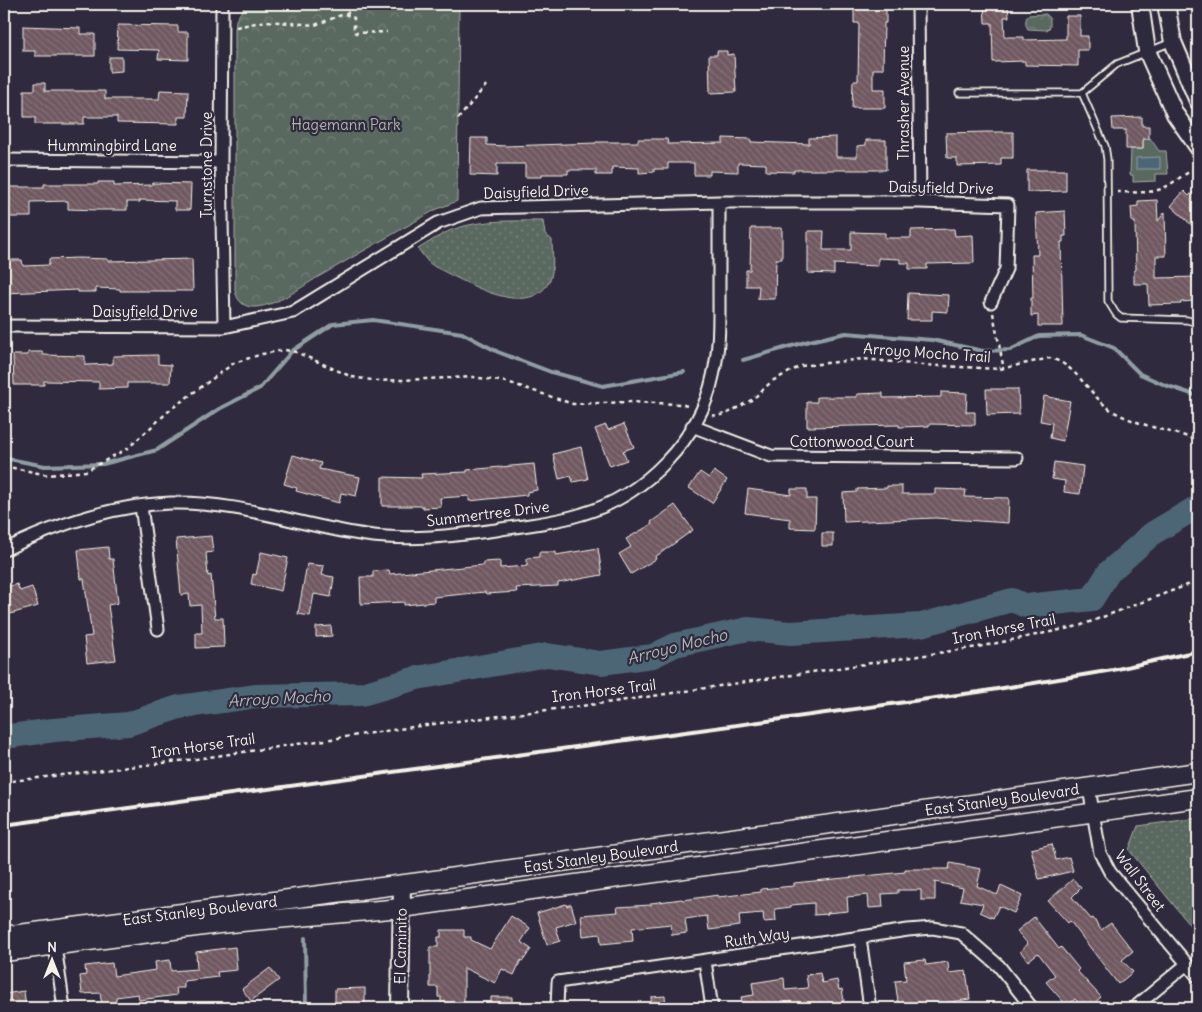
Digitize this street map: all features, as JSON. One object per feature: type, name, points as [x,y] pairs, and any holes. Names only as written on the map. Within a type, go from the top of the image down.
[{"type":"main road","points":[[1140,4],[1147,52],[1175,114],[1198,147]]},
{"type":"main road","points":[[1166,4],[1173,42],[1198,101]]},
{"type":"main road","name":"East Stanley Boulevard","points":[[4,936],[402,884],[1198,772]]},
{"type":"main road","name":"East Stanley Boulevard","points":[[4,952],[219,924],[402,908],[1198,798]]},
{"type":"main road","name":"El Caminito","points":[[400,1008],[402,884]]},
{"type":"street","name":"Turnstone Drive","points":[[222,4],[221,162],[224,327]]},
{"type":"street","name":"Thrasher Avenue","points":[[918,4],[920,202]]},
{"type":"street","name":"Hummingbird Lane","points":[[4,160],[221,162]]},
{"type":"street","name":"Daisyfield Drive","points":[[4,326],[224,327],[293,312],[438,223],[482,208],[719,202],[920,202],[1008,205],[1006,269],[991,302]]},
{"type":"street","name":"Summertree Drive","points":[[4,550],[34,535],[73,521],[141,506],[172,503],[244,509],[316,527],[368,536],[407,538],[446,537],[552,522],[584,514],[618,499],[644,482],[672,457],[702,411],[713,378],[717,349],[719,318],[719,202]]},
{"type":"street","name":"Cottonwood Court","points":[[692,426],[771,456],[1017,458]]},
{"type":"street","points":[[141,506],[158,629]]},
{"type":"street","name":"Wall Street","points":[[1089,788],[1100,853],[1110,872],[1198,977]]},
{"type":"street","name":"Ruth Way","points":[[558,1008],[558,982],[908,930],[933,928],[961,933],[999,966],[1032,1008]]},
{"type":"street","points":[[860,938],[865,984],[870,1008]]},
{"type":"street","points":[[55,946],[64,1008]]},
{"type":"street","points":[[705,961],[712,1008]]},
{"type":"street","points":[[1134,1008],[1187,964]]},
{"type":"lane","points":[[959,93],[1082,93],[1117,64],[1173,42]]},
{"type":"lane","points":[[1082,93],[1106,146],[1108,301],[1116,314],[1121,318],[1179,320],[1198,323]]},
{"type":"path","points":[[236,27],[266,21],[315,25],[352,11]]},
{"type":"path","points":[[345,14],[354,18],[354,32],[356,34],[384,34],[387,32]]},
{"type":"path","points":[[458,119],[487,84]]},
{"type":"path","points":[[1108,192],[1162,189],[1182,175],[1192,171]]},
{"type":"path","points":[[991,302],[1003,365],[1000,369]]},
{"type":"path","name":"Arroyo Mocho Trail","points":[[4,466],[48,476],[86,471],[128,448],[171,409],[234,363],[262,354],[285,350],[296,352],[352,377],[378,381],[474,378],[507,382],[573,404],[629,402],[681,404],[717,416],[728,413],[754,399],[772,381],[801,366],[862,359],[923,365],[1000,369],[1050,358],[1058,360],[1076,374],[1110,409],[1132,420],[1198,440]]},
{"type":"path","points":[[1192,438],[1198,436]]},
{"type":"path","name":"Iron Horse Trail","points":[[4,782],[196,759],[436,723],[613,702],[978,647],[1079,626],[1198,580]]},
{"type":"green space","name":"Hagemann Park","points":[[246,4],[459,4],[457,201],[435,210],[288,295],[264,306],[256,307],[242,303],[235,290],[235,29],[236,20]]},
{"type":"green space","points":[[1046,14],[1050,18],[1050,27],[1047,30],[1028,29],[1026,18],[1028,15]]},
{"type":"green space","points":[[1150,138],[1159,151],[1166,151],[1168,174],[1156,174],[1156,181],[1133,182],[1133,175],[1130,175],[1131,149],[1143,149],[1143,139]]},
{"type":"green space","points":[[543,221],[545,234],[552,240],[553,261],[551,278],[539,293],[526,298],[511,298],[478,288],[435,267],[428,262],[418,249],[449,231],[472,224]]},
{"type":"green space","points":[[1198,818],[1198,935],[1129,850],[1138,826]]},
{"type":"water","points":[[1160,157],[1160,169],[1136,169],[1136,158]]},
{"type":"building","points":[[854,4],[886,4],[883,69],[873,69],[873,89],[885,89],[885,108],[852,108],[853,81],[858,81],[859,23],[854,23]]},
{"type":"building","points":[[984,4],[1008,5],[1009,17],[1004,17],[1005,37],[1024,37],[1024,40],[1066,39],[1066,16],[1080,16],[1080,36],[1088,36],[1088,50],[1078,50],[1078,66],[1025,65],[1025,61],[993,62],[992,23],[985,23]]},
{"type":"building","points":[[118,25],[178,26],[178,32],[188,32],[188,60],[158,59],[159,50],[117,49]]},
{"type":"building","points":[[23,26],[80,28],[80,34],[95,34],[95,56],[35,56],[35,51],[23,51]]},
{"type":"building","points":[[717,51],[727,51],[727,55],[734,54],[736,92],[710,93],[709,55],[717,55]]},
{"type":"building","points":[[109,57],[122,57],[122,71],[109,72]]},
{"type":"building","points":[[35,83],[45,83],[45,91],[105,91],[105,99],[159,99],[160,90],[188,91],[187,117],[178,117],[178,124],[117,123],[117,117],[84,117],[84,124],[35,124],[35,117],[24,117],[24,90],[35,90]]},
{"type":"building","points":[[1142,117],[1142,126],[1149,126],[1149,139],[1143,139],[1143,149],[1126,149],[1126,130],[1113,130],[1112,118]]},
{"type":"building","points":[[1013,132],[1013,158],[1001,158],[1001,165],[957,166],[957,158],[947,158],[946,133]]},
{"type":"building","points":[[836,137],[836,157],[857,157],[857,146],[866,145],[866,140],[886,140],[886,170],[766,171],[766,164],[738,163],[738,172],[710,171],[710,175],[694,175],[694,163],[668,163],[668,169],[654,169],[654,172],[639,173],[639,168],[612,167],[612,175],[596,175],[596,170],[568,170],[568,174],[542,174],[542,177],[525,177],[525,164],[497,164],[497,176],[470,175],[471,138],[487,138],[487,145],[506,146],[638,142],[638,139],[667,139],[668,144],[723,143],[723,138],[751,139],[751,142],[809,144],[809,138]]},
{"type":"building","points":[[1027,170],[1066,170],[1066,191],[1027,192]]},
{"type":"building","points":[[98,182],[114,182],[114,186],[152,185],[152,183],[191,184],[190,210],[175,210],[175,201],[140,200],[140,202],[127,202],[127,210],[68,209],[68,201],[31,202],[31,217],[4,217],[4,187],[44,187],[44,184],[98,184]]},
{"type":"building","points":[[1198,186],[1198,231],[1171,206],[1184,191],[1189,196]]},
{"type":"building","points":[[1157,200],[1158,221],[1165,212],[1166,256],[1156,256],[1156,278],[1198,277],[1198,295],[1194,295],[1194,301],[1181,302],[1181,304],[1149,305],[1148,284],[1134,284],[1134,270],[1136,270],[1135,222],[1132,222],[1131,207],[1138,206],[1138,201]]},
{"type":"building","points":[[1065,211],[1066,236],[1063,236],[1063,242],[1061,242],[1063,326],[1038,326],[1038,315],[1031,316],[1031,298],[1033,298],[1032,255],[1038,255],[1036,213]]},
{"type":"building","points":[[751,228],[782,228],[782,259],[776,259],[775,299],[758,299],[759,286],[746,286],[746,270],[750,270]]},
{"type":"building","points":[[954,229],[955,236],[973,235],[974,263],[927,264],[927,269],[909,269],[909,263],[900,263],[900,259],[878,258],[878,266],[834,264],[834,274],[808,273],[808,231],[824,231],[823,250],[851,250],[851,232],[885,233],[885,238],[911,238],[911,230]]},
{"type":"building","points":[[49,259],[108,259],[108,261],[192,259],[193,291],[120,291],[120,289],[96,288],[96,292],[78,292],[78,290],[4,293],[4,260],[22,260],[23,266],[49,265]]},
{"type":"building","points":[[908,293],[949,295],[948,312],[932,311],[932,320],[907,320]]},
{"type":"building","points":[[28,352],[43,352],[43,355],[85,356],[85,365],[113,364],[113,356],[158,355],[158,364],[171,365],[170,383],[127,383],[127,388],[99,389],[99,382],[44,381],[44,385],[14,385],[13,355],[28,355]]},
{"type":"building","points":[[986,389],[1018,389],[1019,414],[987,415]]},
{"type":"building","points":[[941,392],[967,393],[966,412],[975,412],[975,425],[929,424],[929,426],[899,427],[899,425],[807,427],[807,402],[817,402],[817,397],[857,397],[857,394],[883,393],[883,398],[941,397]]},
{"type":"building","points":[[1044,396],[1070,401],[1063,441],[1050,438],[1052,423],[1040,421]]},
{"type":"building","points":[[624,424],[634,447],[623,451],[627,460],[610,466],[595,429],[606,425],[608,430]]},
{"type":"building","points":[[581,447],[588,479],[573,482],[571,476],[559,479],[553,454]]},
{"type":"building","points":[[293,455],[321,463],[319,469],[360,477],[356,496],[341,493],[339,503],[296,491],[297,488],[284,484]]},
{"type":"building","points":[[1054,462],[1083,466],[1080,494],[1064,492],[1065,481],[1052,479]]},
{"type":"building","points":[[534,464],[537,490],[527,492],[527,495],[469,501],[469,496],[440,498],[441,507],[382,506],[382,477],[422,478],[421,474],[467,472],[467,470]]},
{"type":"building","points":[[714,471],[727,480],[712,503],[689,488],[700,472],[709,478]]},
{"type":"building","points":[[887,486],[902,486],[902,494],[935,494],[935,489],[966,490],[965,497],[1009,498],[1008,523],[935,518],[844,522],[843,493],[857,492],[857,489],[887,488]]},
{"type":"building","points":[[748,489],[791,495],[791,489],[807,489],[807,499],[816,499],[815,529],[790,528],[790,519],[745,513]]},
{"type":"building","points":[[675,505],[693,530],[655,557],[656,559],[631,574],[619,554],[631,547],[626,539],[652,524],[651,522]]},
{"type":"building","points":[[822,533],[833,533],[833,546],[822,546]]},
{"type":"building","points":[[211,536],[213,552],[206,553],[208,576],[211,575],[215,618],[223,618],[224,647],[196,648],[196,633],[202,633],[201,605],[190,606],[189,594],[181,595],[176,539]]},
{"type":"building","points":[[108,547],[109,559],[113,559],[118,603],[108,605],[116,660],[87,663],[84,637],[92,636],[84,579],[81,579],[78,550]]},
{"type":"building","points":[[598,548],[602,575],[558,583],[558,586],[516,588],[517,592],[486,594],[485,592],[434,597],[434,602],[404,605],[404,602],[361,604],[360,577],[373,577],[373,571],[389,570],[390,574],[483,565],[483,562],[500,561],[500,568],[527,566],[527,558],[539,557],[539,552],[556,552],[556,555]]},
{"type":"building","points":[[261,552],[288,558],[281,591],[251,584],[253,574],[256,575]]},
{"type":"building","points":[[307,564],[324,566],[322,575],[334,577],[331,597],[314,594],[310,616],[298,614]]},
{"type":"building","points":[[17,584],[20,591],[32,587],[38,606],[10,614],[4,595],[4,588]]},
{"type":"building","points":[[331,626],[332,636],[316,637],[316,627]]},
{"type":"building","points":[[1052,844],[1056,860],[1069,857],[1073,871],[1039,879],[1031,849]]},
{"type":"building","points":[[950,863],[981,869],[977,886],[997,895],[1001,886],[1022,896],[1014,913],[999,906],[993,918],[980,912],[983,904],[960,900],[963,888],[935,882],[935,900],[921,900],[921,890],[898,890],[898,893],[882,894],[883,907],[869,908],[868,895],[847,897],[848,911],[828,914],[814,915],[814,903],[791,905],[791,907],[775,909],[776,921],[764,922],[763,913],[739,915],[740,926],[709,930],[707,916],[685,919],[687,933],[672,935],[671,924],[632,928],[633,941],[601,944],[600,934],[583,936],[581,915],[618,912],[617,907],[651,905],[651,903],[682,899],[761,892],[761,889],[794,886],[794,883],[905,872],[905,869],[949,869]]},
{"type":"building","points":[[1073,879],[1081,888],[1072,897],[1091,919],[1093,918],[1101,930],[1111,923],[1133,951],[1122,960],[1133,972],[1118,984],[1070,921],[1068,923],[1048,901]]},
{"type":"building","points":[[566,904],[567,906],[571,904],[576,921],[556,927],[560,941],[547,945],[537,913]]},
{"type":"building","points":[[511,916],[530,928],[521,942],[531,949],[523,961],[521,960],[514,975],[502,969],[495,983],[464,968],[464,1003],[441,1004],[441,997],[438,997],[438,987],[430,987],[430,947],[438,947],[438,937],[441,937],[441,930],[464,930],[464,937],[471,937],[471,940],[490,949]]},
{"type":"building","points":[[1034,917],[1059,949],[1061,947],[1079,969],[1077,971],[1101,997],[1089,1008],[1083,1008],[1075,999],[1067,1006],[1046,982],[1055,975],[1038,953],[1028,961],[1020,951],[1028,944],[1017,931]]},
{"type":"building","points":[[235,947],[237,970],[217,972],[218,977],[184,981],[184,988],[176,988],[177,995],[139,1000],[138,994],[116,997],[116,1003],[102,1005],[100,993],[82,994],[80,976],[86,975],[85,966],[112,963],[114,976],[156,970],[155,962],[170,960],[171,971],[197,969],[196,952]]},
{"type":"building","points":[[925,960],[926,965],[948,962],[949,973],[966,971],[970,999],[932,1005],[933,1008],[899,1008],[895,981],[906,980],[904,962]]},
{"type":"building","points":[[270,968],[279,980],[251,1001],[242,989]]},
{"type":"building","points":[[820,973],[822,983],[837,980],[839,990],[842,989],[844,1001],[805,1008],[743,1008],[741,997],[754,995],[752,983],[784,978],[785,990],[808,988],[806,975]]},
{"type":"building","points":[[365,988],[365,1008],[349,1008],[350,1004],[335,1004],[335,989]]},
{"type":"building","points":[[24,991],[26,1008],[4,1008],[4,994]]},
{"type":"building","points":[[665,996],[666,1008],[652,1008],[651,997]]},
{"type":"building","points":[[491,997],[512,997],[512,1008],[491,1008]]},
{"type":"waterway","name":"Arroyo Mocho","points":[[4,458],[45,466],[103,464],[157,450],[219,409],[260,388],[292,351],[333,324],[373,320],[462,333],[498,352],[551,372],[603,386],[684,372]]},
{"type":"waterway","name":"Arroyo Mocho","points":[[743,360],[809,341],[846,333],[932,340],[983,351],[1010,350],[1039,336],[1081,335],[1114,348],[1140,374],[1198,396]]},
{"type":"waterway","name":"Arroyo Mocho","points":[[4,737],[54,730],[128,724],[179,707],[257,696],[362,694],[417,678],[547,655],[601,663],[653,656],[675,645],[748,629],[790,633],[921,625],[1012,600],[1026,606],[1092,599],[1109,572],[1153,533],[1198,508]]},
{"type":"waterway","points":[[305,938],[306,1008]]},
{"type":"railway","points":[[4,825],[979,692],[1113,670],[1198,651]]}]
